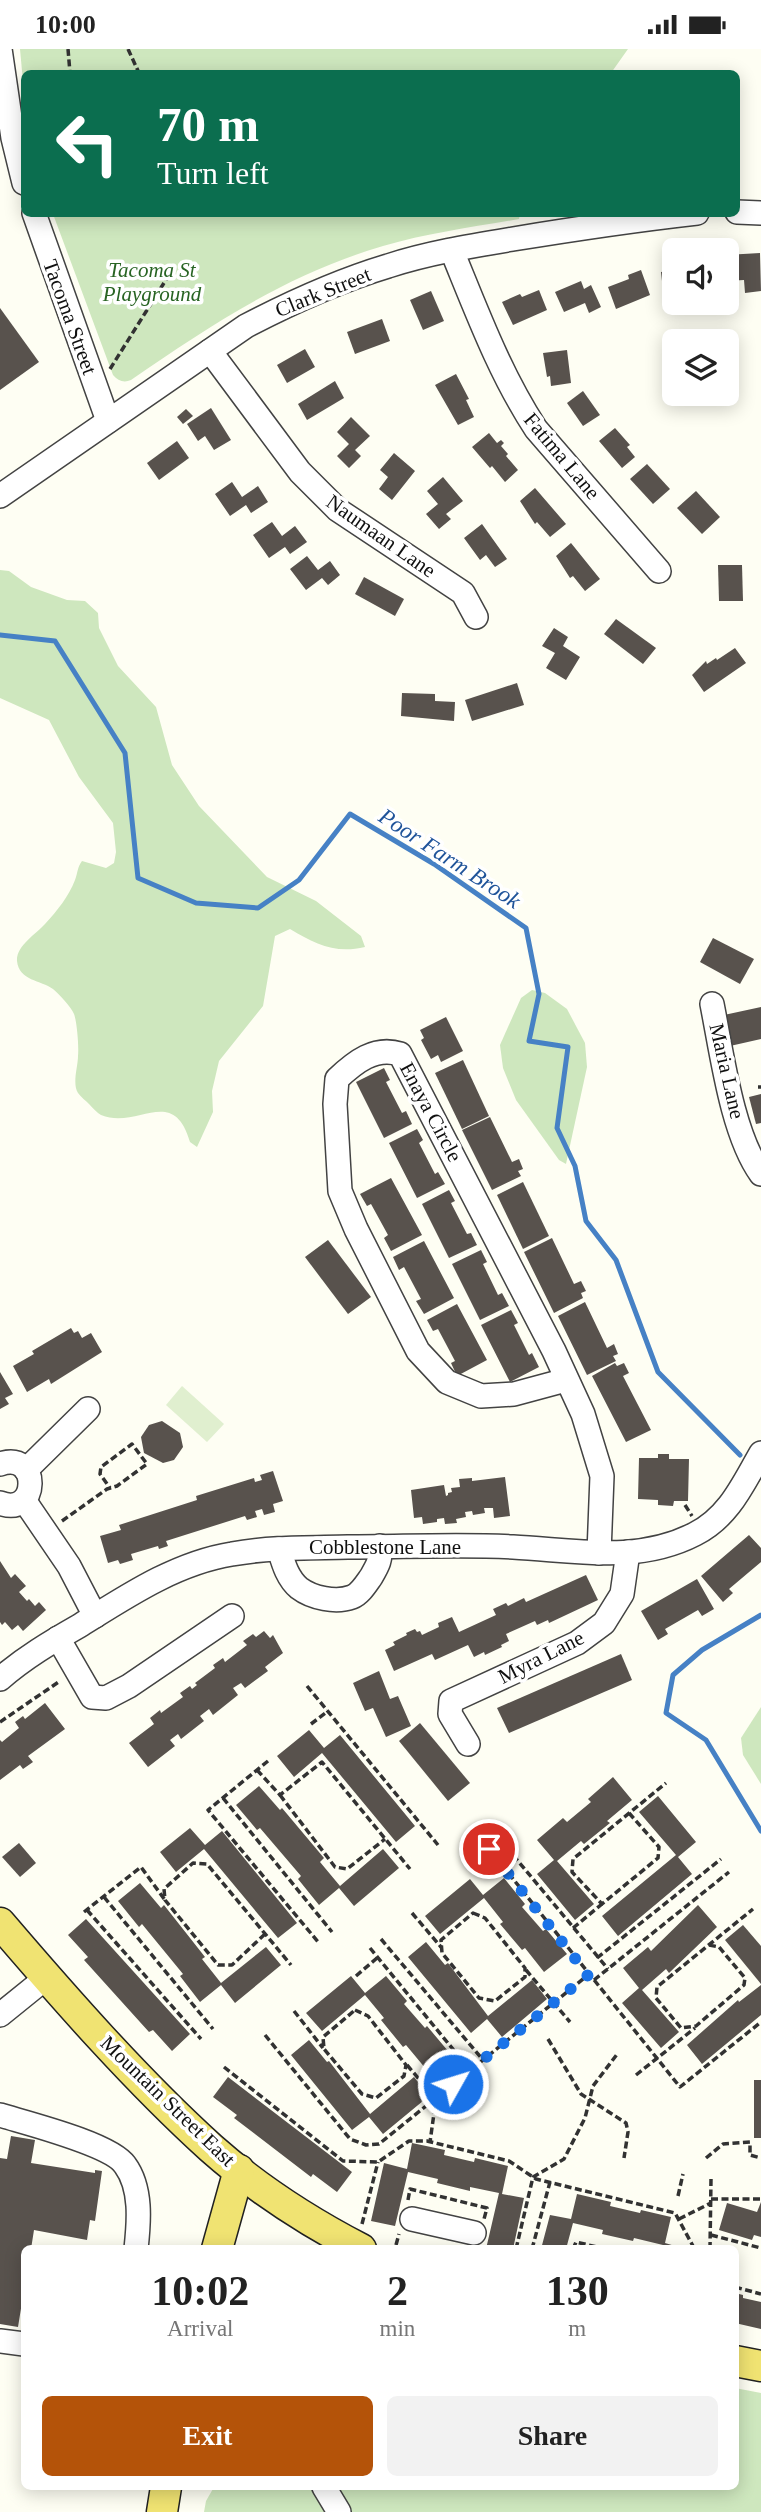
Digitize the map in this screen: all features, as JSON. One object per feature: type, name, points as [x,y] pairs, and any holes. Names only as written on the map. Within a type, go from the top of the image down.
[{"type":"main road","name":"Mountain Street East","points":[[0,1923],[157,2095],[212,2148],[293,2208],[361,2238]]},
{"type":"main road","points":[[218,2245],[239,2170]]},
{"type":"main road","points":[[739,2362],[761,2366]]},
{"type":"main road","points":[[162,2512],[166,2490]]},
{"type":"street","points":[[1,59],[13,138],[21,171]]},
{"type":"street","points":[[740,212],[761,213]]},
{"type":"street","name":"Tacoma Street","points":[[35,217],[108,421]]},
{"type":"street","name":"Clark Street","points":[[0,496],[246,326],[340,282],[391,265],[453,251],[568,230],[667,217]]},
{"type":"street","name":"Fatima Lane","points":[[453,251],[505,376],[521,406],[536,429],[659,571]]},
{"type":"street","name":"Naumaan Lane","points":[[210,351],[300,472],[328,501],[359,525],[463,593],[476,617]]},
{"type":"street","name":"Maria Lane","points":[[712,1004],[740,1129],[747,1152],[761,1174]]},
{"type":"street","name":"Enaya Circle","points":[[566,1380],[514,1394],[481,1396],[447,1382],[418,1350],[356,1229],[340,1191],[335,1104],[337,1079],[356,1061],[387,1049],[400,1054],[554,1351],[583,1414],[602,1476],[599,1553]]},
{"type":"street","points":[[26,1470],[88,1409]]},
{"type":"street","name":"Cobblestone Lane","points":[[0,1679],[22,1659],[188,1565],[230,1554],[279,1549],[380,1546],[513,1547],[599,1553],[652,1551],[697,1534],[729,1509],[761,1453]]},
{"type":"street","points":[[0,1464],[13,1462],[26,1470],[31,1485],[24,1500],[12,1506],[0,1503]]},
{"type":"street","points":[[24,1500],[69,1566],[95,1616]]},
{"type":"street","points":[[279,1549],[284,1568],[298,1587],[328,1599],[353,1597],[365,1586],[381,1559],[380,1546]]},
{"type":"street","name":"Myra Lane","points":[[468,1744],[450,1714],[451,1702],[577,1643],[604,1623],[622,1594],[628,1552]]},
{"type":"street","points":[[58,1639],[92,1697],[106,1698],[129,1686],[232,1616]]},
{"type":"street","points":[[0,2015],[47,1977]]},
{"type":"street","points":[[0,2115],[79,2140],[124,2162],[133,2179],[138,2202],[136,2245]]},
{"type":"street","points":[[412,2219],[444,2238],[474,2233]]},
{"type":"street","points":[[0,2341],[21,2344]]},
{"type":"street","points":[[326,2490],[339,2512]]},
{"type":"path","points":[[68,49],[70,70]]},
{"type":"path","points":[[128,49],[138,70]]},
{"type":"path","points":[[106,373],[174,267]]},
{"type":"path","points":[[45,1531],[75,1514],[147,1464],[132,1444],[101,1467],[100,1474],[110,1488]]},
{"type":"path","points":[[0,1722],[76,1670]]},
{"type":"path","points":[[307,1686],[438,1845]]},
{"type":"path","points":[[311,1724],[328,1711]]},
{"type":"path","points":[[268,1761],[208,1809],[319,1943]]},
{"type":"path","points":[[280,1795],[322,1762],[410,1869]]},
{"type":"path","points":[[257,1770],[280,1795],[335,1867],[347,1869],[385,1839]]},
{"type":"path","points":[[601,1904],[572,1872],[573,1859],[666,1783]]},
{"type":"path","points":[[223,1798],[332,1932]]},
{"type":"path","points":[[573,1929],[658,1858],[659,1847],[629,1813]]},
{"type":"path","points":[[492,1831],[608,1969]]},
{"type":"path","points":[[489,1849],[680,2087],[761,2022]]},
{"type":"path","points":[[597,1958],[721,1859]]},
{"type":"path","points":[[165,1901],[164,1889],[193,1863],[208,1864],[291,1965]]},
{"type":"path","points":[[201,2039],[85,1911],[141,1867],[165,1901],[218,1965],[232,1965],[265,1934]]},
{"type":"path","points":[[594,1981],[729,1872]]},
{"type":"path","points":[[104,1896],[213,2029]]},
{"type":"path","points":[[696,2027],[681,2028],[656,1998],[657,1987],[753,1909]]},
{"type":"path","points":[[412,1913],[442,1948]]},
{"type":"path","points":[[524,1968],[525,1977],[495,2001],[480,1998],[442,1952],[441,1940],[473,1913],[485,1918],[570,2022]]},
{"type":"path","points":[[381,1939],[483,2060]]},
{"type":"path","points":[[636,2075],[744,1985],[745,1978],[719,1947],[709,1945]]},
{"type":"path","points":[[370,1948],[470,2070]]},
{"type":"path","points":[[356,1976],[377,1958]]},
{"type":"path","points":[[265,2035],[350,2139],[366,2145],[379,2144],[588,1975]]},
{"type":"path","points":[[324,2049],[323,2037],[355,2010],[368,2016],[436,2099],[430,2142]]},
{"type":"path","points":[[294,2011],[362,2094],[376,2098],[404,2076],[406,2065]]},
{"type":"path","points":[[548,2039],[581,2094],[626,2123],[628,2132],[624,2158]]},
{"type":"path","points":[[517,2245],[533,2177],[564,2159],[585,2118],[593,2085],[618,2053]]},
{"type":"path","points":[[225,2067],[344,2161],[378,2162],[409,2141],[430,2142],[509,2161],[533,2177],[675,2213],[691,2245]]},
{"type":"path","points":[[706,2158],[723,2144],[750,2142],[750,2155],[761,2158]]},
{"type":"path","points":[[361,2238],[378,2162]]},
{"type":"path","points":[[678,2196],[683,2174]]},
{"type":"path","points":[[710,2245],[711,2179]]},
{"type":"path","points":[[534,2245],[550,2182]]},
{"type":"path","points":[[680,2220],[711,2201],[761,2199]]},
{"type":"path","points":[[711,2235],[761,2248]]},
{"type":"path","points":[[739,2288],[761,2294]]},
{"type":"green space","points":[[20,49],[628,49],[613,70],[22,70]]},
{"type":"green space","name":"Tacoma St Playground","points":[[54,217],[519,217],[434,234],[348,257],[283,286],[221,320],[131,380],[119,380],[113,375]]},
{"type":"green space","points":[[0,570],[9,571],[31,587],[67,600],[85,601],[98,613],[99,628],[118,666],[156,707],[172,765],[199,806],[267,877],[316,901],[361,936],[365,947],[344,949],[326,946],[290,929],[275,936],[263,1006],[219,1061],[212,1091],[213,1112],[197,1147],[190,1142],[183,1125],[174,1115],[153,1112],[115,1118],[100,1114],[78,1093],[75,1085],[78,1047],[74,1014],[53,989],[26,976],[19,968],[17,961],[20,950],[62,903],[82,861],[106,868],[114,863],[116,852],[113,823],[79,777],[49,720],[0,698]]},
{"type":"green space","points":[[532,990],[545,993],[567,1009],[585,1043],[587,1067],[566,1164],[559,1160],[516,1100],[503,1068],[500,1045],[521,998]]},
{"type":"green space","points":[[182,1386],[224,1424],[207,1442],[166,1405]]},
{"type":"green space","points":[[761,1707],[761,1784],[743,1755],[741,1738]]},
{"type":"green space","points":[[739,2389],[761,2393],[761,2512],[204,2512],[212,2490],[739,2490]]},
{"type":"building","points":[[760,253],[761,291],[745,293],[744,280],[739,280],[739,254]]},
{"type":"building","points":[[641,270],[650,295],[616,309],[608,287],[629,279],[628,275]]},
{"type":"building","points":[[581,281],[584,289],[591,285],[601,307],[589,313],[585,303],[564,312],[555,292]]},
{"type":"building","points":[[539,290],[547,310],[513,325],[502,302]]},
{"type":"building","points":[[431,291],[444,321],[423,330],[410,300]]},
{"type":"building","points":[[0,308],[39,362],[0,390]]},
{"type":"building","points":[[382,319],[390,341],[355,354],[347,332]]},
{"type":"building","points":[[305,349],[315,367],[287,383],[277,365]]},
{"type":"building","points":[[567,350],[571,383],[551,386],[543,353]]},
{"type":"building","points":[[456,374],[469,399],[466,400],[474,417],[458,425],[435,385]]},
{"type":"building","points":[[335,381],[344,398],[307,420],[298,404]]},
{"type":"building","points":[[583,391],[600,415],[583,426],[567,403]]},
{"type":"building","points":[[211,408],[231,440],[214,450],[205,436],[198,441],[187,424]]},
{"type":"building","points":[[186,409],[193,416],[183,424],[177,417]]},
{"type":"building","points":[[351,417],[370,436],[355,450],[361,456],[349,468],[337,456],[349,444],[337,432]]},
{"type":"building","points":[[615,428],[630,445],[627,447],[635,457],[622,468],[599,441]]},
{"type":"building","points":[[489,433],[497,443],[501,440],[504,443],[501,446],[508,454],[506,456],[518,470],[505,482],[472,447]]},
{"type":"building","points":[[177,441],[189,458],[159,480],[147,463]]},
{"type":"building","points":[[394,453],[415,471],[392,500],[379,489],[388,477],[380,470]]},
{"type":"building","points":[[647,464],[670,489],[653,504],[630,479]]},
{"type":"building","points":[[443,477],[463,501],[446,514],[451,519],[439,529],[426,514],[438,504],[427,491]]},
{"type":"building","points":[[232,482],[242,497],[258,486],[268,502],[251,513],[246,505],[230,516],[215,494]]},
{"type":"building","points":[[535,488],[566,524],[550,537],[537,522],[535,524],[520,501]]},
{"type":"building","points":[[696,491],[720,517],[702,534],[677,508]]},
{"type":"building","points":[[272,522],[282,536],[295,526],[307,542],[290,554],[285,547],[269,558],[253,535]]},
{"type":"building","points":[[482,524],[507,559],[495,567],[486,555],[480,560],[464,538]]},
{"type":"building","points":[[571,543],[600,579],[585,591],[573,576],[570,578],[556,556]]},
{"type":"building","points":[[307,556],[318,570],[330,561],[340,575],[328,585],[322,578],[306,590],[290,569]]},
{"type":"building","points":[[718,565],[742,565],[743,601],[719,601]]},
{"type":"building","points":[[364,577],[404,599],[395,616],[355,594]]},
{"type":"building","points":[[616,619],[656,648],[643,664],[604,634]]},
{"type":"building","points":[[554,628],[568,637],[563,646],[580,657],[566,680],[546,668],[555,653],[542,646]]},
{"type":"building","points":[[735,648],[746,663],[704,692],[692,675],[706,661],[707,664],[716,658],[717,660]]},
{"type":"building","points":[[517,683],[524,705],[472,721],[465,700]]},
{"type":"building","points":[[402,693],[435,694],[435,701],[455,702],[454,721],[401,716]]},
{"type":"building","points":[[713,938],[754,959],[740,984],[700,962]]},
{"type":"building","points":[[761,1007],[761,1039],[730,1046],[724,1015]]},
{"type":"building","points":[[446,1017],[463,1051],[441,1062],[438,1055],[431,1059],[421,1040],[424,1038],[420,1030]]},
{"type":"building","points":[[463,1060],[489,1116],[462,1129],[435,1073]]},
{"type":"building","points":[[384,1068],[390,1080],[386,1082],[402,1113],[406,1111],[412,1124],[384,1138],[356,1082]]},
{"type":"building","points":[[761,1094],[761,1123],[756,1124],[749,1097]]},
{"type":"building","points":[[490,1117],[512,1162],[519,1159],[523,1169],[518,1171],[521,1176],[492,1190],[462,1130]]},
{"type":"building","points":[[417,1129],[423,1140],[419,1143],[435,1174],[438,1172],[445,1184],[417,1198],[389,1143]]},
{"type":"building","points":[[391,1178],[422,1235],[391,1251],[384,1238],[388,1235],[371,1204],[367,1206],[360,1194]]},
{"type":"building","points":[[523,1182],[549,1236],[523,1249],[497,1195]]},
{"type":"building","points":[[449,1190],[455,1201],[451,1203],[467,1234],[471,1233],[477,1245],[449,1258],[422,1204]]},
{"type":"building","points":[[552,1238],[574,1284],[581,1281],[586,1291],[581,1293],[583,1298],[554,1313],[524,1252]]},
{"type":"building","points":[[328,1240],[371,1297],[348,1314],[305,1257]]},
{"type":"building","points":[[424,1241],[454,1298],[424,1314],[416,1301],[421,1299],[404,1267],[399,1270],[393,1257]]},
{"type":"building","points":[[481,1250],[487,1262],[483,1264],[498,1295],[502,1293],[509,1306],[480,1320],[452,1264]]},
{"type":"building","points":[[585,1302],[607,1348],[614,1344],[618,1354],[613,1356],[616,1361],[587,1375],[558,1316]]},
{"type":"building","points":[[457,1304],[487,1360],[457,1376],[451,1363],[455,1361],[438,1329],[433,1331],[427,1320]]},
{"type":"building","points":[[511,1310],[518,1323],[514,1325],[529,1355],[532,1353],[539,1367],[510,1382],[481,1325]]},
{"type":"building","points":[[71,1328],[74,1333],[78,1331],[82,1338],[91,1333],[102,1352],[51,1384],[49,1379],[27,1392],[13,1366],[34,1354],[32,1351]]},
{"type":"building","points":[[615,1363],[617,1366],[624,1363],[629,1373],[623,1376],[651,1430],[626,1442],[592,1376]]},
{"type":"building","points":[[0,1372],[13,1394],[5,1398],[9,1404],[0,1409]]},
{"type":"building","points":[[162,1421],[180,1433],[183,1447],[174,1460],[163,1463],[144,1453],[141,1437],[149,1425]]},
{"type":"building","points":[[658,1454],[669,1454],[669,1459],[689,1459],[688,1501],[674,1501],[673,1506],[658,1505],[658,1500],[638,1499],[639,1458],[658,1458]]},
{"type":"building","points":[[273,1471],[283,1501],[273,1504],[275,1512],[264,1515],[262,1509],[255,1511],[257,1517],[247,1520],[245,1516],[166,1541],[168,1546],[159,1549],[158,1546],[131,1554],[133,1560],[120,1564],[118,1560],[108,1563],[100,1536],[121,1530],[119,1525],[197,1500],[196,1496],[254,1478],[255,1482],[262,1480],[260,1475]]},
{"type":"building","points":[[505,1477],[510,1516],[494,1518],[493,1508],[484,1508],[485,1513],[473,1515],[472,1511],[465,1512],[466,1517],[456,1519],[457,1523],[445,1524],[444,1518],[423,1524],[422,1517],[414,1518],[411,1490],[444,1485],[446,1496],[452,1492],[451,1488],[460,1487],[459,1479],[472,1478],[472,1481]]},
{"type":"building","points":[[749,1535],[761,1548],[761,1562],[729,1589],[733,1593],[723,1602],[701,1576]]},
{"type":"building","points":[[0,1561],[11,1578],[15,1574],[26,1586],[19,1592],[27,1601],[29,1599],[35,1606],[39,1602],[46,1610],[23,1631],[18,1625],[12,1630],[5,1622],[2,1625],[0,1622]]},
{"type":"building","points":[[586,1575],[598,1600],[549,1623],[548,1620],[537,1625],[535,1621],[506,1634],[509,1641],[485,1655],[484,1652],[474,1657],[468,1645],[435,1660],[432,1654],[394,1671],[385,1650],[395,1645],[393,1642],[407,1635],[406,1633],[415,1629],[422,1635],[452,1617],[459,1632],[496,1615],[493,1609],[506,1603],[508,1606],[524,1598],[526,1602]]},
{"type":"building","points":[[697,1579],[714,1609],[702,1616],[698,1610],[665,1629],[668,1634],[658,1640],[641,1611]]},
{"type":"building","points":[[264,1631],[270,1638],[273,1635],[283,1653],[265,1667],[268,1671],[245,1688],[241,1683],[233,1688],[238,1695],[213,1715],[209,1709],[200,1716],[204,1721],[181,1739],[178,1734],[170,1740],[175,1746],[148,1767],[129,1743],[154,1724],[150,1718],[183,1697],[180,1693],[197,1685],[195,1683],[215,1668],[213,1665],[223,1658],[225,1662],[247,1645],[243,1641]]},
{"type":"building","points":[[621,1654],[632,1680],[509,1733],[497,1708]]},
{"type":"building","points":[[379,1671],[390,1699],[398,1696],[411,1726],[386,1737],[373,1708],[365,1711],[353,1683]]},
{"type":"building","points":[[45,1703],[65,1729],[28,1756],[33,1762],[23,1769],[20,1765],[0,1780],[0,1740],[2,1742],[19,1728],[15,1722],[23,1716],[25,1719]]},
{"type":"building","points":[[420,1723],[470,1783],[448,1801],[399,1741]]},
{"type":"building","points":[[309,1730],[324,1748],[340,1735],[415,1826],[396,1842],[322,1753],[294,1777],[277,1756]]},
{"type":"building","points":[[613,1777],[632,1800],[607,1821],[610,1823],[584,1844],[581,1841],[557,1861],[594,1904],[575,1920],[537,1874],[554,1860],[537,1840],[563,1818],[567,1822],[591,1802],[588,1799]]},
{"type":"building","points":[[259,1786],[280,1810],[282,1808],[324,1858],[320,1862],[340,1886],[383,1849],[399,1868],[354,1906],[339,1888],[319,1905],[298,1879],[301,1876],[260,1828],[257,1830],[236,1805]]},
{"type":"building","points":[[658,1796],[696,1842],[678,1857],[692,1874],[618,1936],[602,1916],[676,1855],[639,1812]]},
{"type":"building","points":[[190,1828],[205,1845],[222,1831],[297,1923],[278,1938],[204,1849],[176,1872],[160,1852]]},
{"type":"building","points":[[19,1843],[36,1863],[20,1877],[2,1857]]},
{"type":"building","points":[[504,1878],[525,1904],[522,1907],[543,1931],[546,1929],[567,1954],[544,1972],[525,1948],[522,1950],[500,1924],[503,1922],[484,1898],[440,1934],[425,1916],[470,1879],[483,1895]]},
{"type":"building","points":[[140,1883],[161,1908],[164,1905],[205,1957],[202,1959],[221,1983],[266,1947],[281,1965],[235,2003],[221,1985],[200,2002],[180,1976],[183,1974],[142,1924],[139,1927],[118,1901]]},
{"type":"building","points":[[698,1905],[717,1927],[669,1973],[666,1969],[642,1990],[679,2032],[661,2048],[622,2003],[639,1988],[623,1968],[648,1947],[651,1951]]},
{"type":"building","points":[[86,1919],[190,2034],[172,2051],[153,2030],[149,2032],[84,1960],[88,1957],[68,1935]]},
{"type":"building","points":[[743,1925],[761,1946],[761,1984],[725,1940]]},
{"type":"building","points":[[426,1942],[445,1965],[448,1963],[488,2016],[532,1980],[547,1999],[502,2037],[487,2019],[471,2033],[408,1957]]},
{"type":"building","points":[[351,1976],[365,1993],[386,1976],[407,2001],[404,2004],[448,2051],[426,2069],[406,2045],[403,2047],[365,1995],[322,2031],[306,2013]]},
{"type":"building","points":[[761,1985],[761,2015],[702,2064],[687,2045],[738,2000],[739,2002]]},
{"type":"building","points":[[309,2040],[370,2114],[414,2077],[429,2096],[383,2134],[369,2117],[352,2130],[291,2055]]},
{"type":"building","points":[[228,2077],[352,2172],[337,2192],[313,2174],[311,2177],[234,2118],[237,2115],[213,2097]]},
{"type":"building","points":[[754,2080],[761,2080],[761,2138],[754,2138]]},
{"type":"building","points":[[11,2136],[35,2140],[31,2163],[95,2173],[95,2170],[102,2171],[95,2221],[90,2220],[87,2240],[34,2230],[32,2245],[21,2245],[21,2308],[18,2327],[0,2324],[0,2158],[7,2159]]},
{"type":"building","points":[[412,2143],[445,2150],[444,2155],[474,2162],[475,2158],[508,2166],[502,2194],[524,2198],[514,2245],[487,2245],[499,2193],[470,2187],[470,2191],[408,2172],[395,2226],[371,2221],[384,2163],[407,2169]]},
{"type":"building","points":[[577,2194],[611,2202],[610,2206],[671,2217],[665,2243],[672,2245],[634,2238],[633,2241],[602,2234],[603,2230],[573,2223],[567,2245],[542,2245],[550,2215],[571,2219]]},
{"type":"building","points":[[761,2202],[761,2237],[754,2235],[752,2240],[719,2230],[727,2203],[757,2212]]},
{"type":"building","points":[[739,2294],[743,2295],[743,2298],[761,2302],[761,2329],[739,2324]]},
{"type":"waterway","name":"Poor Farm Brook","points":[[0,635],[55,641],[125,753],[138,878],[196,903],[258,908],[299,880],[350,814],[434,864],[526,928],[539,994],[529,1041],[568,1047],[557,1128],[575,1166],[586,1221],[616,1260],[658,1372],[740,1455]]},
{"type":"waterway","name":"Poor Farm Brook","points":[[761,1615],[702,1650],[673,1675],[666,1713],[706,1740],[761,1831]]},
{"type":"route","points":[[453,2084],[588,1975],[489,1849]]}]
